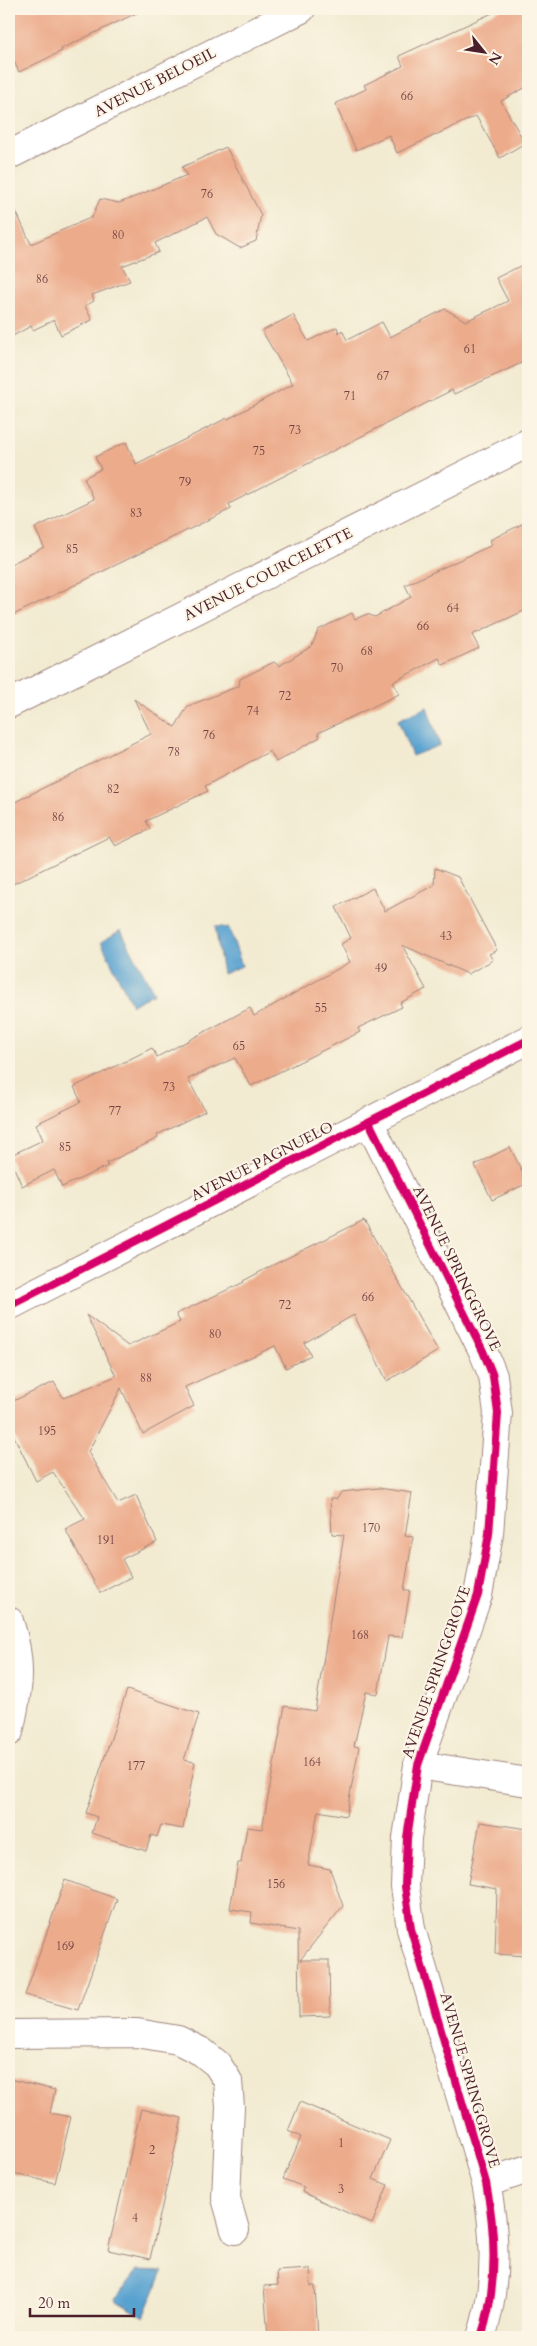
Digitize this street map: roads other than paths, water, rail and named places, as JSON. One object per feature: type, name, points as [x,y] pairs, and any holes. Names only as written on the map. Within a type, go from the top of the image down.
[{"type":"street","name":"AVENUE BELOEIL","points":[[9,155],[301,9]]},
{"type":"street","name":"AVENUE COURCELETTE","points":[[9,704],[528,443]]},
{"type":"street","name":"AVENUE PAGNUELO","points":[[9,1306],[528,1040]]},
{"type":"street","name":"AVENUE SPRINGGROVE","points":[[369,1122],[483,1351],[493,1376],[498,1414],[489,1534],[478,1595],[418,1765],[407,1838],[405,1886],[412,1930],[486,2183],[491,2212],[495,2254],[488,2317],[481,2337]]},
{"type":"street","points":[[9,1621],[14,1636],[20,1671],[9,1732]]},
{"type":"street","points":[[418,1765],[528,1782]]},
{"type":"street","points":[[9,2034],[137,2033],[178,2040],[202,2052],[217,2064],[228,2081],[230,2107],[226,2198],[235,2230]]},
{"type":"street","points":[[486,2183],[528,2170]]},
{"type":"water","points":[[427,707],[440,745],[412,756],[398,720]]},
{"type":"water","points":[[215,926],[229,928],[242,966],[223,974]]},
{"type":"water","points":[[121,930],[154,993],[132,1005],[101,942]]},
{"type":"water","points":[[138,2270],[163,2271],[144,2317],[115,2300]]}]
